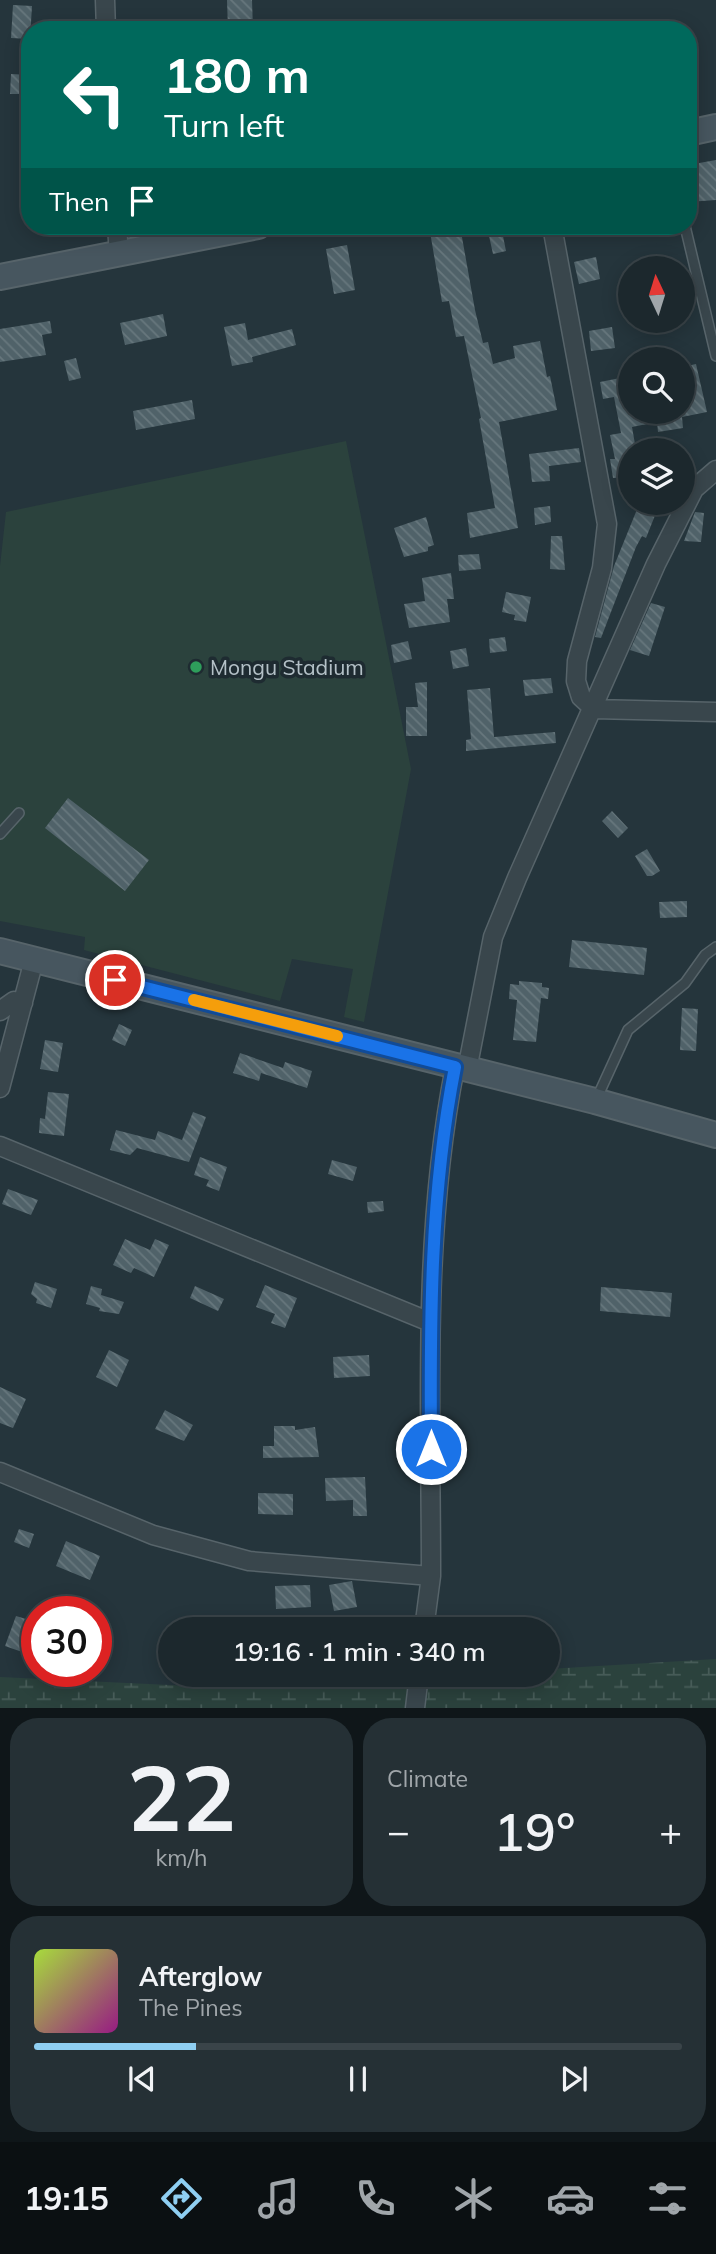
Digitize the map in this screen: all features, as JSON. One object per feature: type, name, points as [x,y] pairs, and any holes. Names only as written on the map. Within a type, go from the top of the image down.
[{"type":"street","points":[[105,0],[106,21]]},
{"type":"street","points":[[697,131],[716,127]]},
{"type":"street","points":[[118,235],[119,255]]},
{"type":"street","points":[[0,277],[215,235]]},
{"type":"street","points":[[554,235],[607,524],[602,568],[577,671],[581,697],[594,709],[716,712]]},
{"type":"street","points":[[426,1617],[431,1576],[431,1252],[438,1166],[493,937],[681,513],[694,489],[716,470]]},
{"type":"street","points":[[0,951],[595,1101],[716,1135]]},
{"type":"street","points":[[0,1088],[34,960]]},
{"type":"street","points":[[0,1011],[14,1001],[23,1003]]},
{"type":"street","points":[[0,1146],[430,1322]]},
{"type":"street","points":[[0,1472],[153,1535],[248,1561],[431,1576]]},
{"type":"street","points":[[415,1708],[418,1687]]},
{"type":"lane","points":[[687,235],[716,356]]},
{"type":"lane","points":[[0,834],[19,813]]},
{"type":"lane","points":[[595,1101],[628,1030],[685,983],[705,955],[716,947]]},
{"type":"green space","name":"Mongu Stadium","points":[[346,441],[411,769],[364,1022],[344,1017],[353,969],[292,959],[280,1001],[84,950],[85,937],[0,921],[0,566],[6,512]]},
{"type":"green space","points":[[716,1659],[716,1708],[0,1708],[0,1677],[21,1678],[21,1687],[112,1687],[112,1682],[158,1684],[158,1687],[560,1687],[560,1668]]},
{"type":"building","points":[[227,0],[252,0],[253,21],[228,21]]},
{"type":"building","points":[[13,5],[32,6],[31,21],[21,21],[21,39],[11,38]]},
{"type":"building","points":[[11,74],[21,75],[21,94],[10,94]]},
{"type":"building","points":[[716,160],[716,200],[697,201],[697,163]]},
{"type":"building","points":[[431,235],[462,235],[483,343],[488,342],[493,364],[515,358],[513,346],[540,341],[557,410],[499,422],[518,528],[470,538],[467,513],[495,508],[479,419],[481,418],[464,336],[456,337],[449,301],[442,302]]},
{"type":"building","points":[[489,235],[503,235],[506,251],[493,254]]},
{"type":"building","points":[[347,245],[355,290],[334,294],[326,249]]},
{"type":"building","points":[[596,257],[600,279],[579,284],[574,262]]},
{"type":"building","points":[[163,314],[167,336],[125,345],[120,323]]},
{"type":"building","points":[[50,321],[52,333],[42,335],[46,355],[0,362],[0,329]]},
{"type":"building","points":[[245,323],[248,340],[292,329],[296,345],[252,357],[253,362],[232,366],[224,327]]},
{"type":"building","points":[[612,327],[615,348],[591,351],[589,331]]},
{"type":"building","points":[[76,358],[81,378],[69,381],[64,361]]},
{"type":"building","points":[[695,364],[707,412],[695,414]]},
{"type":"building","points":[[618,378],[618,418],[614,397],[603,399],[600,382]]},
{"type":"building","points":[[192,400],[195,419],[136,430],[133,411]]},
{"type":"building","points":[[619,424],[647,424],[632,427],[634,438],[618,438],[618,477],[613,478],[610,459],[615,459],[610,435],[621,433]]},
{"type":"building","points":[[657,424],[683,424],[683,428],[658,432]]},
{"type":"building","points":[[579,448],[581,462],[549,466],[550,481],[532,482],[529,454]]},
{"type":"building","points":[[550,506],[551,522],[535,525],[534,508]]},
{"type":"building","points":[[695,512],[704,513],[701,542],[684,541]]},
{"type":"building","points":[[635,515],[655,515],[646,538],[642,536],[636,547],[601,638],[595,637],[614,566]]},
{"type":"building","points":[[426,517],[434,545],[428,547],[428,551],[404,557],[394,528]]},
{"type":"building","points":[[551,536],[562,536],[565,570],[550,569]]},
{"type":"building","points":[[479,554],[481,569],[459,571],[458,555]]},
{"type":"building","points":[[451,573],[454,599],[447,599],[450,622],[409,628],[404,604],[425,601],[422,578]]},
{"type":"building","points":[[506,592],[531,597],[526,622],[514,620],[515,615],[502,612]]},
{"type":"building","points":[[651,603],[665,607],[649,656],[630,650]]},
{"type":"building","points":[[505,637],[507,651],[490,653],[489,639]]},
{"type":"building","points":[[408,641],[412,659],[394,663],[391,645]]},
{"type":"building","points":[[466,648],[469,666],[453,669],[450,651]]},
{"type":"building","points":[[551,678],[553,693],[525,696],[523,680]]},
{"type":"building","points":[[427,682],[427,736],[406,736],[406,707],[418,707],[415,683]]},
{"type":"building","points":[[490,688],[494,737],[555,732],[556,743],[466,751],[466,740],[471,739],[467,690]]},
{"type":"building","points":[[68,798],[149,860],[125,891],[45,828]]},
{"type":"building","points":[[612,811],[628,828],[618,838],[602,821]]},
{"type":"building","points":[[647,849],[660,871],[652,876],[647,876],[635,856]]},
{"type":"building","points":[[687,901],[687,917],[660,918],[659,902]]},
{"type":"building","points":[[572,940],[647,948],[644,975],[569,967]]},
{"type":"building","points":[[519,981],[542,983],[542,987],[549,988],[548,999],[541,998],[536,1042],[513,1040],[517,1000],[509,999],[510,984],[519,985]]},
{"type":"building","points":[[682,1008],[698,1009],[696,1051],[680,1050]]},
{"type":"building","points":[[119,1024],[132,1030],[125,1046],[112,1040]]},
{"type":"building","points":[[45,1040],[63,1043],[58,1072],[40,1069]]},
{"type":"building","points":[[240,1053],[283,1068],[285,1062],[312,1071],[307,1088],[261,1073],[259,1081],[233,1073]]},
{"type":"building","points":[[48,1092],[69,1094],[64,1136],[39,1133],[40,1118],[45,1119]]},
{"type":"building","points":[[193,1112],[206,1117],[189,1162],[137,1148],[130,1155],[110,1150],[116,1130],[155,1140],[158,1131],[182,1140]]},
{"type":"building","points":[[200,1157],[227,1167],[219,1191],[206,1186],[209,1180],[194,1175]]},
{"type":"building","points":[[332,1160],[357,1167],[353,1181],[328,1174]]},
{"type":"building","points":[[8,1189],[38,1200],[31,1215],[2,1204]]},
{"type":"building","points":[[383,1201],[384,1211],[368,1213],[367,1202]]},
{"type":"building","points":[[125,1239],[150,1250],[155,1239],[169,1245],[154,1277],[134,1268],[131,1273],[113,1265]]},
{"type":"building","points":[[35,1282],[57,1289],[51,1308],[36,1303],[37,1299],[31,1294]]},
{"type":"building","points":[[265,1285],[297,1298],[285,1328],[271,1323],[275,1314],[256,1307]]},
{"type":"building","points":[[91,1286],[102,1289],[101,1295],[124,1302],[119,1314],[99,1311],[100,1308],[86,1304]]},
{"type":"building","points":[[195,1286],[224,1299],[218,1311],[190,1298]]},
{"type":"building","points":[[601,1287],[672,1293],[670,1317],[600,1311]]},
{"type":"building","points":[[109,1350],[129,1360],[117,1387],[96,1377]]},
{"type":"building","points":[[369,1355],[370,1376],[334,1378],[333,1357]]},
{"type":"building","points":[[0,1387],[26,1399],[13,1428],[0,1423]]},
{"type":"building","points":[[165,1410],[193,1425],[184,1441],[155,1429]]},
{"type":"building","points":[[274,1426],[295,1426],[295,1430],[315,1427],[319,1457],[263,1458],[263,1446],[274,1446]]},
{"type":"building","points":[[365,1477],[367,1516],[353,1516],[353,1500],[326,1501],[325,1478]]},
{"type":"building","points":[[258,1493],[293,1494],[293,1515],[258,1514]]},
{"type":"building","points":[[19,1529],[34,1534],[29,1548],[14,1542]]},
{"type":"building","points":[[66,1541],[100,1556],[90,1580],[56,1566]]},
{"type":"building","points":[[352,1581],[357,1607],[334,1611],[329,1585]]},
{"type":"building","points":[[310,1585],[311,1607],[276,1609],[275,1586]]},
{"type":"building","points":[[16,1616],[21,1618],[21,1652],[5,1646]]},
{"type":"slow traffic","points":[[194,1000],[337,1036]]},
{"type":"place","name":"Mongu Stadium","points":[[196,667]]},
{"type":"route","points":[[115,980],[455,1067],[438,1166],[431,1252],[431,1449]]}]
